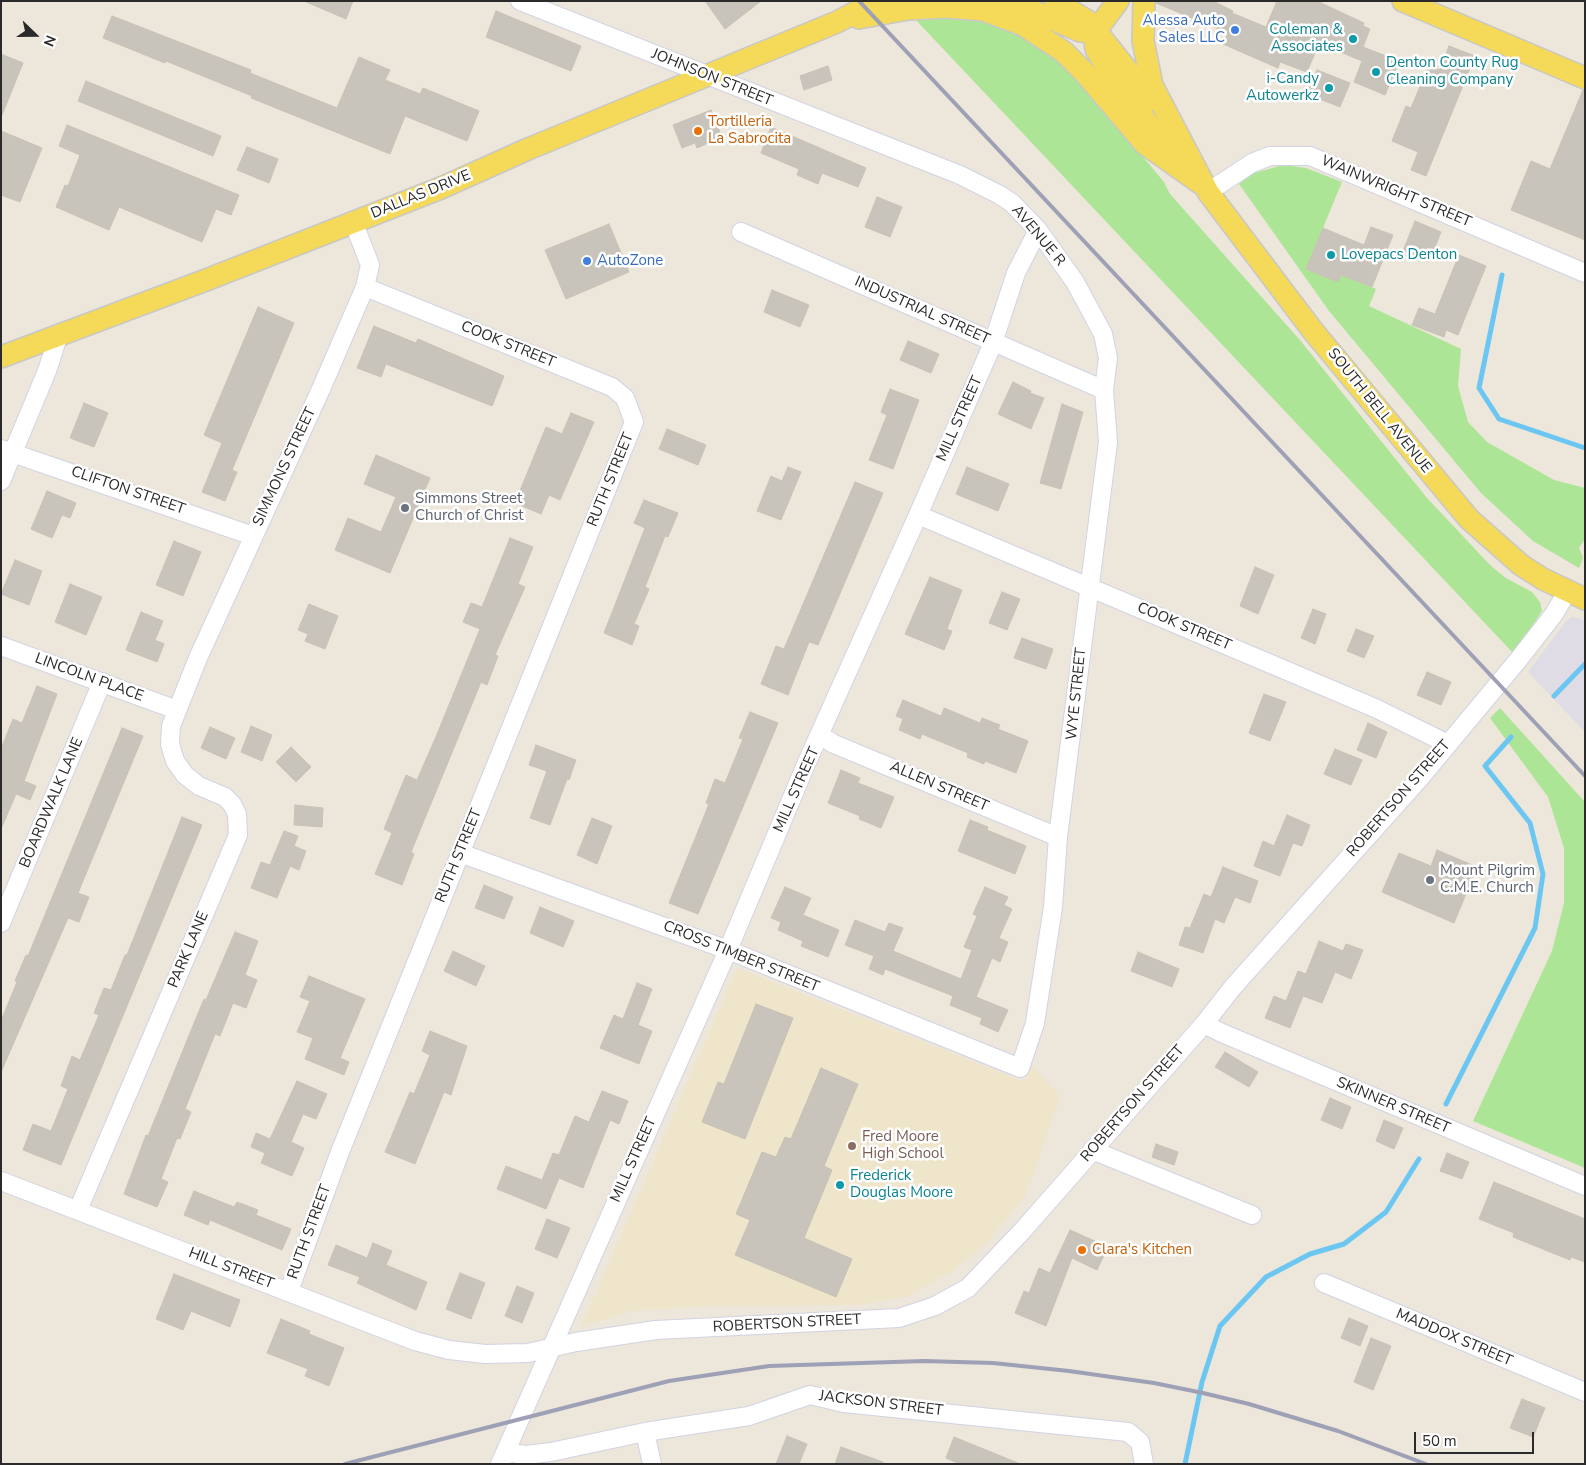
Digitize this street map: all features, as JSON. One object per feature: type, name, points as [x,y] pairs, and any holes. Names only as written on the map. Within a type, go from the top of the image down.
[{"type":"main road","name":"DALLAS DRIVE","points":[[1,357],[206,280],[441,188],[708,74],[837,22],[877,1]]},
{"type":"main road","points":[[1055,1],[1078,13],[1096,31],[1118,1]]},
{"type":"main road","name":"SOUTH BELL AVENUE","points":[[1144,1],[1142,24],[1145,57],[1152,85],[1180,138],[1201,185]]},
{"type":"main road","points":[[1404,1],[1585,78]]},
{"type":"main road","name":"DALLAS DRIVE","points":[[837,22],[908,9],[981,3],[1012,5],[1040,13],[1080,31],[1096,31]]},
{"type":"main road","name":"DALLAS DRIVE","points":[[947,7],[983,10],[1023,25],[1052,43],[1076,64]]},
{"type":"main road","name":"SOUTH BELL AVENUE","points":[[1096,31],[1180,138]]},
{"type":"main road","name":"SOUTH BELL AVENUE","points":[[1096,31],[1094,43],[1108,70],[1176,161],[1201,185],[1313,330],[1469,519],[1521,565],[1576,595]]},
{"type":"main road","name":"SOUTH BELL AVENUE","points":[[1076,64],[1145,144],[1201,185]]},
{"type":"street","name":"JOHNSON STREET","points":[[520,1],[960,175]]},
{"type":"street","name":"WAINWRIGHT STREET","points":[[1201,185],[1270,156],[1310,156],[1585,273]]},
{"type":"street","name":"AVENUE R","points":[[960,175],[1012,203],[1038,230],[1076,282],[1095,319]]},
{"type":"street","name":"SIMMONS STREET","points":[[177,710],[198,658],[365,287],[370,265],[352,222]]},
{"type":"street","name":"MILL STREET","points":[[502,1458],[728,950],[807,762],[994,343],[1016,273],[1038,230]]},
{"type":"street","name":"INDUSTRIAL STREET","points":[[741,232],[1104,390]]},
{"type":"street","name":"COOK STREET","points":[[365,287],[612,387],[625,398],[634,422]]},
{"type":"street","name":"WYE STREET","points":[[1020,1068],[1035,1023],[1053,907],[1058,837],[1108,442],[1104,390],[1108,358],[1103,334],[1095,319]]},
{"type":"street","points":[[1,481],[8,451],[47,371],[59,334]]},
{"type":"street","name":"RUTH STREET","points":[[289,1291],[340,1152],[634,422]]},
{"type":"street","name":"CLIFTON STREET","points":[[8,451],[253,536]]},
{"type":"street","name":"COOK STREET","points":[[918,515],[1089,589],[1110,595],[1375,708],[1448,744]]},
{"type":"street","name":"ROBERTSON STREET","points":[[551,1348],[656,1330],[898,1318],[935,1306],[968,1288],[1023,1230],[1204,1024],[1233,987],[1420,778],[1482,705],[1554,614],[1576,595]]},
{"type":"street","name":"LINCOLN PLACE","points":[[1,646],[177,710]]},
{"type":"street","name":"BOARDWALK LANE","points":[[1,922],[102,682]]},
{"type":"street","name":"PARK LANE","points":[[78,1210],[238,834],[237,814],[232,804],[225,797],[199,786],[185,775],[176,760],[170,744],[171,726],[177,710]]},
{"type":"street","name":"ALLEN STREET","points":[[820,736],[834,744],[1058,837]]},
{"type":"street","name":"CROSS TIMBER STREET","points":[[460,853],[728,950],[1020,1068]]},
{"type":"street","name":"SKINNER STREET","points":[[1204,1024],[1222,1034],[1585,1186]]},
{"type":"street","points":[[1092,1150],[1252,1215]]},
{"type":"street","name":"HILL STREET","points":[[1,1181],[415,1341],[449,1350],[485,1354],[528,1353],[551,1348]]},
{"type":"street","name":"MADDOX STREET","points":[[1324,1284],[1585,1392]]},
{"type":"street","name":"JACKSON STREET","points":[[502,1458],[551,1452],[645,1432],[749,1416],[810,1395],[844,1403],[1128,1432],[1140,1442],[1144,1464]]},
{"type":"street","points":[[645,1432],[652,1464]]},
{"type":"shaded area","points":[[1572,617],[1585,620],[1585,732],[1528,672],[1566,621]]},
{"type":"shaded area","name":"Fred Moore High School","points":[[737,968],[1024,1082],[1032,1065],[1060,1096],[1026,1195],[985,1245],[953,1271],[906,1297],[859,1305],[713,1306],[631,1311],[581,1327]]},
{"type":"green space","points":[[914,18],[978,18],[1016,31],[1070,69],[1164,182],[1170,194],[1299,339],[1427,498],[1491,566],[1506,578],[1532,592],[1540,602],[1542,611],[1514,654]]},
{"type":"green space","points":[[1283,165],[1306,168],[1342,182],[1306,269],[1338,282],[1342,275],[1376,289],[1369,306],[1461,349],[1458,386],[1468,422],[1487,442],[1554,480],[1585,488],[1585,539],[1579,548],[1583,558],[1579,568],[1533,541],[1481,493],[1329,311],[1239,184],[1254,173]]},
{"type":"green space","points":[[1500,708],[1585,802],[1585,1168],[1473,1121],[1552,951],[1564,903],[1564,848],[1548,797],[1490,718]]},
{"type":"building","points":[[304,1],[353,1],[346,19]]},
{"type":"building","points":[[705,1],[761,1],[725,29]]},
{"type":"building","points":[[1156,1],[1213,1],[1233,11],[1232,13],[1266,27],[1277,1],[1317,1],[1364,23],[1363,26],[1370,29],[1363,47],[1399,61],[1385,95],[1354,82],[1362,61],[1319,43],[1307,72],[1280,62],[1278,68],[1223,44],[1228,33],[1156,3]]},
{"type":"building","points":[[496,11],[581,46],[571,71],[486,37]]},
{"type":"building","points":[[112,16],[251,70],[250,73],[337,108],[359,57],[390,70],[385,80],[420,94],[423,88],[479,111],[467,141],[405,116],[390,154],[251,98],[252,96],[166,61],[165,63],[103,38]]},
{"type":"building","points":[[1449,46],[1475,56],[1426,176],[1411,170],[1418,152],[1392,141],[1406,106],[1411,108],[1429,65],[1440,70]]},
{"type":"building","points":[[1,54],[23,63],[2,115],[1,115]]},
{"type":"building","points":[[828,66],[832,80],[804,90],[800,76]]},
{"type":"building","name":"i-Candy Autowerkz","points":[[1317,70],[1350,83],[1340,107],[1307,94]]},
{"type":"building","points":[[86,81],[221,136],[213,156],[78,101]]},
{"type":"building","points":[[1583,90],[1585,90],[1585,240],[1511,210],[1531,161],[1550,169]]},
{"type":"building","name":"Tortilleria La Sabrocita","points":[[711,110],[722,137],[697,148],[695,143],[682,148],[673,125]]},
{"type":"building","points":[[67,125],[239,195],[231,215],[216,209],[202,242],[119,207],[109,230],[56,207],[65,185],[68,186],[80,155],[59,146]]},
{"type":"building","points":[[771,127],[866,168],[858,187],[822,173],[818,184],[797,175],[799,169],[761,153]]},
{"type":"building","points":[[1,131],[42,148],[20,202],[1,195]]},
{"type":"building","points":[[247,147],[278,159],[269,183],[237,170]]},
{"type":"building","points":[[877,197],[902,207],[890,237],[865,227]]},
{"type":"building","points":[[1415,221],[1441,232],[1429,262],[1403,251]]},
{"type":"building","name":"AutoZone","points":[[609,224],[629,272],[566,299],[545,250]]},
{"type":"building","points":[[1371,227],[1393,235],[1372,287],[1341,275],[1338,282],[1306,269],[1323,228],[1364,245]]},
{"type":"building","points":[[1459,255],[1486,266],[1458,335],[1446,330],[1444,337],[1412,325],[1419,308],[1435,314]]},
{"type":"building","points":[[772,290],[809,305],[800,327],[764,312]]},
{"type":"building","points":[[258,307],[294,323],[232,470],[237,472],[225,501],[202,492],[222,443],[204,435]]},
{"type":"building","points":[[374,326],[416,343],[418,339],[504,376],[492,406],[386,364],[381,377],[357,368]]},
{"type":"building","points":[[908,341],[939,354],[931,373],[900,360]]},
{"type":"building","points":[[1013,382],[1031,391],[1030,393],[1044,398],[1031,429],[998,414]]},
{"type":"building","points":[[890,389],[919,400],[893,469],[869,460],[887,415],[881,412]]},
{"type":"building","points":[[84,403],[108,413],[94,447],[70,438]]},
{"type":"building","points":[[1062,404],[1083,412],[1061,489],[1040,483]]},
{"type":"building","points":[[571,413],[594,422],[560,500],[549,495],[541,514],[515,503],[546,427],[562,434]]},
{"type":"building","points":[[667,429],[706,445],[698,465],[659,449]]},
{"type":"building","name":"Simmons Street Church of Christ","points":[[376,455],[430,478],[390,573],[335,550],[348,518],[381,532],[396,497],[364,484]]},
{"type":"building","points":[[788,467],[801,472],[781,520],[757,511],[771,476],[782,481]]},
{"type":"building","points":[[967,467],[1009,484],[998,511],[956,494]]},
{"type":"building","points":[[855,482],[883,493],[818,645],[809,642],[788,695],[761,684],[776,646],[784,649]]},
{"type":"building","points":[[47,491],[76,503],[70,518],[62,515],[52,538],[31,529]]},
{"type":"building","points":[[644,500],[678,513],[668,537],[665,536],[645,587],[649,589],[634,624],[639,626],[632,645],[604,633],[645,528],[634,523]]},
{"type":"building","points":[[510,538],[533,547],[518,584],[525,587],[495,655],[498,656],[487,685],[481,682],[411,852],[414,854],[402,885],[375,874],[392,833],[384,829],[406,775],[417,780],[435,739],[480,629],[463,622],[471,603],[482,607]]},
{"type":"building","points":[[174,541],[201,552],[183,596],[156,585]]},
{"type":"building","points":[[15,560],[42,571],[29,605],[1,594]]},
{"type":"building","points":[[1255,567],[1274,575],[1258,614],[1240,606]]},
{"type":"building","points":[[930,577],[962,590],[947,629],[952,631],[944,650],[905,634]]},
{"type":"building","points":[[70,584],[102,597],[86,635],[55,622]]},
{"type":"building","points":[[1002,592],[1020,599],[1007,630],[989,623]]},
{"type":"building","points":[[309,604],[338,616],[325,649],[305,641],[308,634],[298,630]]},
{"type":"building","points":[[1313,609],[1326,614],[1315,644],[1301,638]]},
{"type":"building","points":[[141,612],[163,621],[155,640],[164,644],[157,662],[126,650]]},
{"type":"building","points":[[1356,629],[1374,636],[1364,658],[1347,651]]},
{"type":"building","points":[[1022,638],[1053,649],[1046,669],[1014,658]]},
{"type":"building","points":[[1427,672],[1451,682],[1441,705],[1417,695]]},
{"type":"building","points":[[37,686],[57,694],[24,781],[36,786],[30,800],[16,794],[1,829],[1,749],[13,719],[22,723]]},
{"type":"building","points":[[1264,694],[1286,702],[1270,741],[1249,733]]},
{"type":"building","points":[[903,700],[941,716],[944,708],[980,723],[982,718],[1000,725],[998,729],[1028,741],[1016,773],[985,761],[984,764],[967,757],[968,753],[922,734],[920,739],[899,730],[903,719],[896,716]]},
{"type":"building","points":[[750,712],[778,723],[698,914],[669,903],[709,804],[706,803],[715,779],[725,783],[743,739],[739,738]]},
{"type":"building","points":[[1368,723],[1387,732],[1376,758],[1357,750]]},
{"type":"building","points":[[251,726],[272,735],[262,761],[241,752]]},
{"type":"building","points":[[210,727],[235,738],[226,759],[201,748]]},
{"type":"building","points":[[122,728],[143,736],[78,893],[89,897],[79,922],[68,918],[1,1072],[1,1021],[17,982],[15,981],[26,955],[28,956]]},
{"type":"building","points":[[536,745],[576,760],[550,825],[530,818],[547,771],[529,765]]},
{"type":"building","points":[[291,747],[311,767],[296,782],[276,762]]},
{"type":"building","points":[[1335,749],[1362,760],[1351,785],[1324,774]]},
{"type":"building","points":[[841,770],[860,778],[858,783],[894,797],[881,828],[859,819],[860,816],[828,803]]},
{"type":"building","points":[[295,805],[323,808],[322,827],[294,825]]},
{"type":"building","points":[[1287,815],[1310,825],[1302,846],[1293,843],[1280,876],[1254,866],[1263,841],[1274,846]]},
{"type":"building","points":[[182,817],[202,825],[61,1165],[23,1150],[33,1124],[51,1131],[68,1089],[61,1086],[72,1056],[80,1060],[99,1015],[94,1013],[104,988],[111,990],[125,955],[127,955]]},
{"type":"building","points":[[592,818],[612,826],[597,864],[577,855]]},
{"type":"building","points":[[970,820],[988,827],[987,830],[1026,846],[1015,874],[958,851]]},
{"type":"building","points":[[284,831],[298,836],[294,846],[306,851],[299,870],[290,866],[277,898],[251,888],[261,862],[270,865]]},
{"type":"building","name":"Mount Pilgrim C.M.E. Church","points":[[1437,850],[1477,867],[1454,923],[1382,892],[1399,853],[1431,866]]},
{"type":"building","points":[[1223,867],[1258,881],[1250,903],[1235,897],[1224,923],[1215,919],[1203,953],[1179,945],[1185,927],[1190,928],[1204,894],[1211,897]]},
{"type":"building","points":[[484,885],[513,897],[504,919],[475,908]]},
{"type":"building","points":[[785,887],[811,898],[803,915],[839,930],[828,957],[801,946],[803,941],[778,930],[781,922],[771,918]]},
{"type":"building","points":[[985,887],[1008,897],[1004,905],[1012,909],[999,938],[1008,942],[1000,962],[992,958],[976,997],[1008,1010],[998,1032],[980,1024],[982,1018],[950,1005],[953,996],[885,969],[883,975],[869,969],[874,956],[845,945],[855,920],[885,932],[889,923],[903,928],[893,951],[961,979],[972,950],[964,947],[977,916],[973,914]]},
{"type":"building","points":[[540,907],[574,921],[563,947],[530,933]]},
{"type":"building","points":[[235,932],[258,941],[245,975],[257,980],[246,1008],[233,1003],[220,1036],[215,1034],[185,1109],[191,1112],[180,1139],[177,1138],[161,1179],[168,1182],[157,1207],[124,1194],[146,1135],[148,1136],[204,999],[206,1000]]},
{"type":"building","points":[[1319,941],[1343,951],[1346,944],[1363,950],[1351,979],[1335,972],[1322,1003],[1303,996],[1290,1028],[1265,1018],[1274,996],[1286,1001],[1298,971],[1306,974]]},
{"type":"building","points":[[453,951],[485,966],[476,986],[444,971]]},
{"type":"building","points":[[1138,952],[1179,969],[1172,987],[1131,971]]},
{"type":"building","points":[[309,976],[365,999],[340,1058],[349,1062],[344,1075],[305,1059],[313,1038],[297,1032],[310,1001],[300,997]]},
{"type":"building","points":[[637,983],[652,989],[638,1025],[652,1031],[639,1064],[600,1048],[614,1015],[623,1019]]},
{"type":"building","points":[[756,1004],[793,1018],[745,1139],[702,1122],[718,1082],[724,1084]]},
{"type":"building","points":[[430,1031],[467,1046],[451,1095],[444,1092],[415,1164],[385,1152],[410,1092],[414,1094],[430,1055],[422,1051]]},
{"type":"building","points":[[1225,1052],[1258,1072],[1249,1087],[1215,1067]]},
{"type":"building","points":[[821,1068],[858,1084],[824,1166],[832,1170],[804,1238],[852,1259],[836,1297],[735,1255],[750,1220],[736,1214],[762,1152],[776,1157],[785,1137],[791,1139]]},
{"type":"building","points":[[297,1081],[327,1094],[316,1119],[303,1114],[291,1142],[304,1148],[292,1176],[261,1163],[265,1153],[251,1147],[256,1133],[270,1139]]},
{"type":"building","points":[[602,1091],[628,1101],[619,1124],[610,1120],[583,1188],[559,1178],[546,1209],[497,1189],[506,1166],[542,1180],[553,1153],[559,1155],[575,1116],[589,1122]]},
{"type":"building","points":[[1330,1098],[1351,1107],[1342,1129],[1321,1120]]},
{"type":"building","points":[[1384,1120],[1403,1128],[1394,1149],[1376,1141]]},
{"type":"building","points":[[1156,1144],[1178,1152],[1174,1165],[1152,1157]]},
{"type":"building","points":[[1447,1153],[1469,1162],[1462,1179],[1440,1171]]},
{"type":"building","points":[[1494,1182],[1585,1219],[1585,1262],[1571,1257],[1570,1260],[1513,1237],[1514,1233],[1479,1219]]},
{"type":"building","points":[[194,1191],[234,1207],[237,1202],[258,1210],[256,1215],[291,1229],[282,1250],[210,1220],[208,1225],[184,1215]]},
{"type":"building","points":[[547,1219],[570,1228],[557,1258],[535,1249]]},
{"type":"building","points":[[1070,1230],[1108,1247],[1097,1270],[1072,1258],[1046,1326],[1015,1313],[1024,1291],[1029,1293],[1039,1268],[1050,1273]]},
{"type":"building","points":[[373,1243],[392,1251],[386,1265],[427,1282],[416,1310],[357,1283],[360,1277],[328,1265],[336,1245],[367,1258]]},
{"type":"building","points":[[460,1273],[485,1283],[471,1319],[446,1309]]},
{"type":"building","points":[[174,1274],[240,1300],[230,1327],[191,1311],[183,1330],[156,1319]]},
{"type":"building","points":[[517,1286],[534,1293],[522,1323],[505,1316]]},
{"type":"building","points":[[1349,1318],[1368,1326],[1360,1346],[1341,1338]]},
{"type":"building","points":[[281,1319],[310,1331],[309,1334],[344,1348],[329,1386],[305,1376],[308,1369],[267,1353]]},
{"type":"building","points":[[1371,1338],[1391,1346],[1373,1390],[1354,1382]]},
{"type":"building","points":[[1522,1399],[1545,1408],[1533,1437],[1510,1428]]},
{"type":"building","points":[[787,1436],[807,1444],[799,1464],[776,1464]]},
{"type":"building","points":[[954,1437],[1018,1464],[960,1464],[946,1458]]},
{"type":"building","points":[[841,1447],[883,1462],[883,1464],[835,1464]]},
{"type":"waterway","points":[[1502,275],[1479,388],[1499,419],[1585,448]]},
{"type":"waterway","points":[[1554,696],[1585,664]]},
{"type":"waterway","points":[[1446,1104],[1535,928],[1543,874],[1530,823],[1485,766],[1511,737]]},
{"type":"waterway","points":[[1185,1464],[1202,1382],[1220,1326],[1266,1277],[1310,1254],[1344,1244],[1386,1212],[1419,1159]]},
{"type":"railway","points":[[859,1],[1585,776]]},
{"type":"railway","points":[[345,1464],[669,1381],[769,1366],[924,1361],[993,1363],[1069,1371],[1154,1383],[1203,1393],[1249,1404],[1338,1431],[1426,1464]]},
{"type":"place","name":"Alessa Auto Sales LLC","points":[[1235,30]]},
{"type":"place","name":"Coleman & Associates","points":[[1353,39]]},
{"type":"place","name":"Denton County Rug Cleaning Company","points":[[1376,72]]},
{"type":"place","name":"i-Candy Autowerkz","points":[[1329,88]]},
{"type":"place","name":"Tortilleria La Sabrocita","points":[[698,131]]},
{"type":"place","name":"Lovepacs Denton","points":[[1331,255]]},
{"type":"place","name":"AutoZone","points":[[587,261]]},
{"type":"place","name":"Simmons Street Church of Christ","points":[[405,508]]},
{"type":"place","name":"Mount Pilgrim C.M.E. Church","points":[[1430,880]]},
{"type":"place","name":"Fred Moore High School","points":[[852,1146]]},
{"type":"place","name":"Frederick Douglas Moore","points":[[840,1185]]},
{"type":"place","name":"Clara's Kitchen","points":[[1082,1250]]}]
